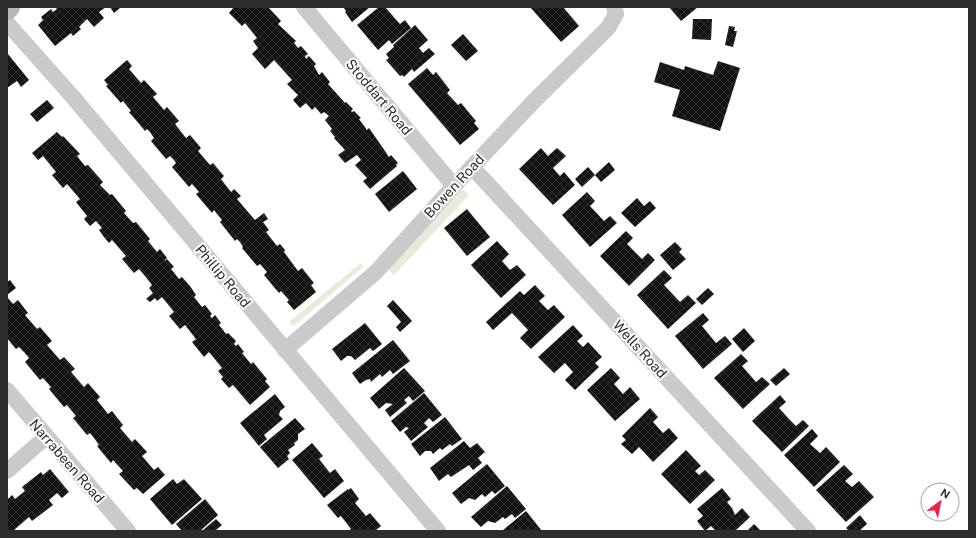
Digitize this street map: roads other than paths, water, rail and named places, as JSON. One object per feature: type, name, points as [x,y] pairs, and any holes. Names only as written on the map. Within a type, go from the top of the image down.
[{"type":"street","name":"Stoddart Road","points":[[304,7],[454,186]]},
{"type":"street","name":"Bowen Road","points":[[285,350],[376,272],[534,100],[608,28],[615,10]]},
{"type":"street","name":"Phillip Road","points":[[7,23],[77,102],[438,531]]},
{"type":"street","name":"Wells Road","points":[[472,167],[808,531]]},
{"type":"street","name":"Narrabeen Road","points":[[7,390],[128,531]]},
{"type":"street","points":[[7,471],[46,437]]}]
